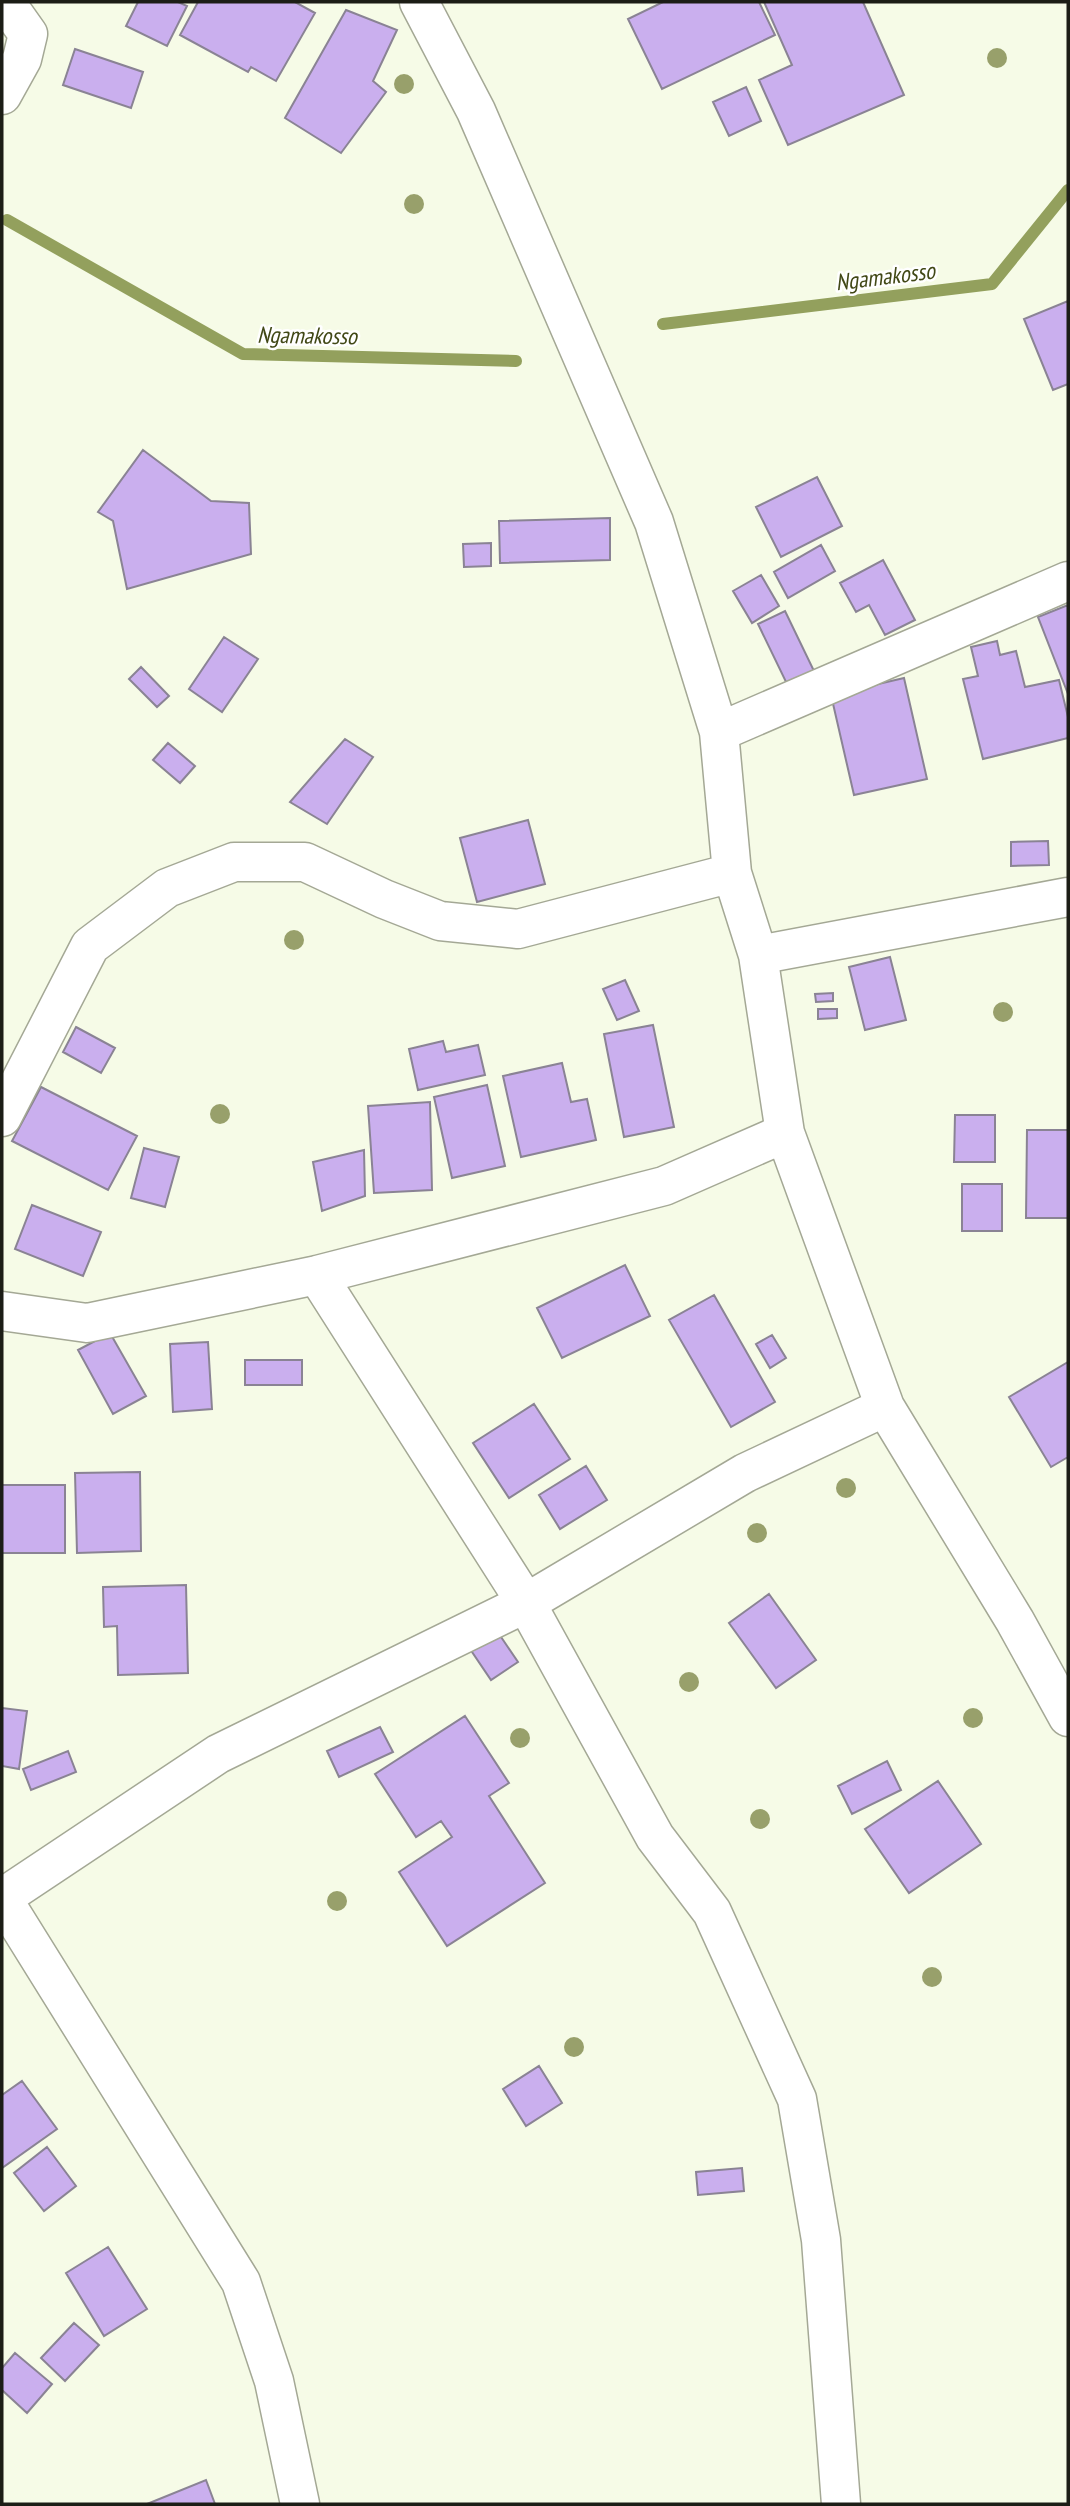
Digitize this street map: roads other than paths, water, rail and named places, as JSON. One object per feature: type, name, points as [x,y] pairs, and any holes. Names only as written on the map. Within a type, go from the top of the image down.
[{"type":"street","points":[[419,2],[476,111],[654,522],[719,732],[732,873],[758,955],[785,1133],[885,1407],[1016,1621],[1068,1717]]},
{"type":"street","points":[[2,5],[11,10],[28,34],[22,60],[2,95]]},
{"type":"street","points":[[719,732],[1068,581]]},
{"type":"street","points":[[2,1117],[90,946],[167,888],[234,862],[305,862],[384,899],[440,921],[518,929],[732,873]]},
{"type":"street","points":[[758,955],[1068,897]]},
{"type":"street","points":[[2,1311],[87,1323],[317,1275],[664,1186],[785,1133]]},
{"type":"street","points":[[317,1275],[526,1603],[655,1837],[712,1912],[797,2099],[821,2239],[841,2504]]},
{"type":"street","points":[[300,2504],[274,2381],[241,2283],[2,1898],[218,1754],[526,1603],[745,1473],[885,1407]]},
{"type":"waterway","name":"Ngamakosso","points":[[663,324],[992,284],[1068,190]]},
{"type":"waterway","name":"Ngamakosso","points":[[7,220],[243,354],[516,361]]}]
